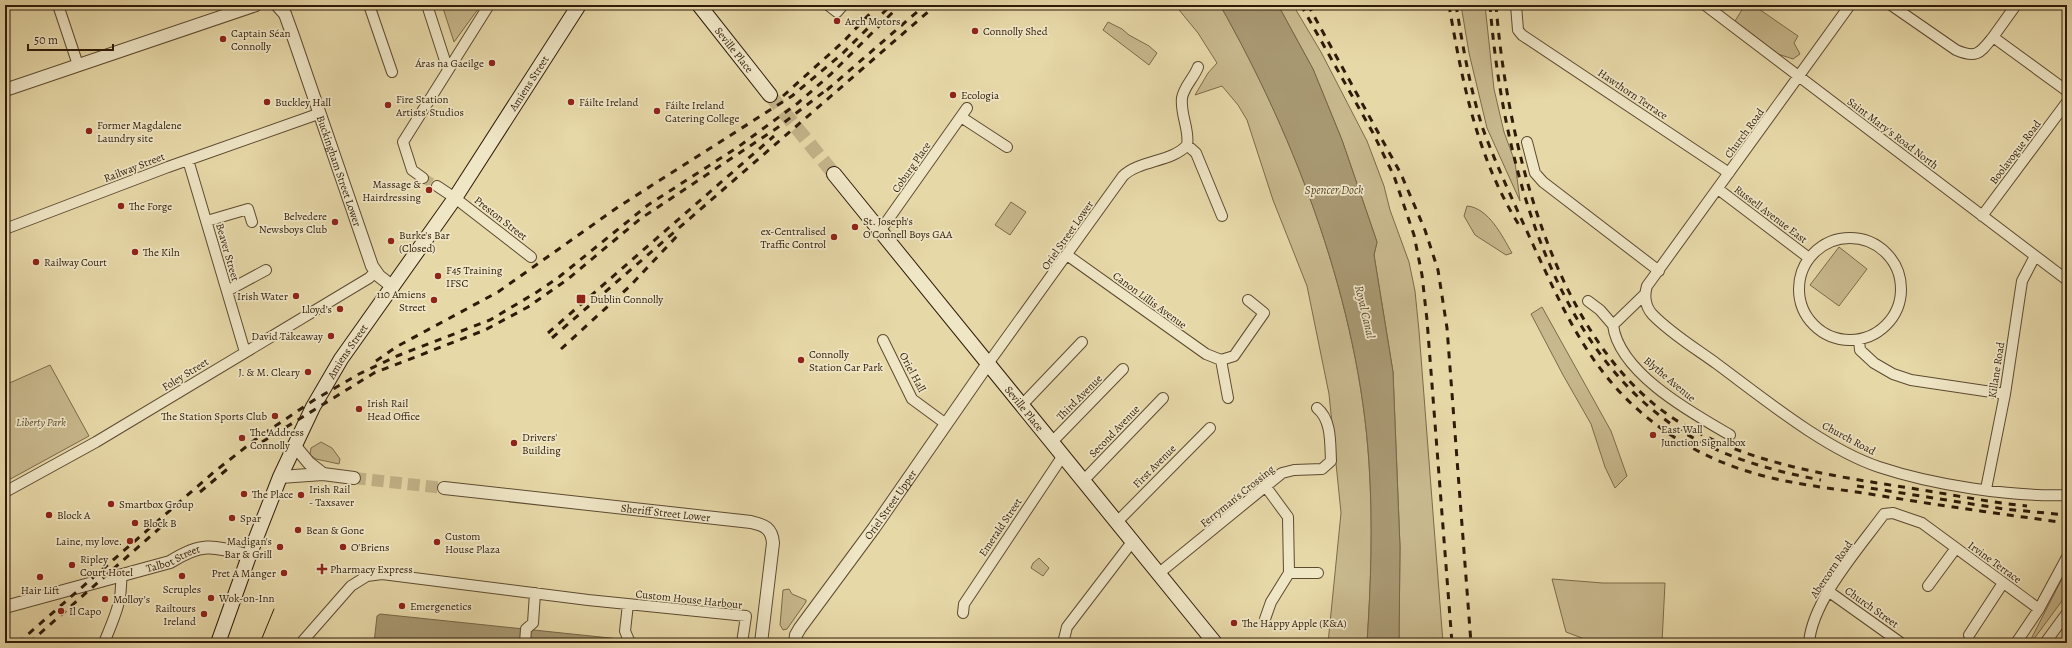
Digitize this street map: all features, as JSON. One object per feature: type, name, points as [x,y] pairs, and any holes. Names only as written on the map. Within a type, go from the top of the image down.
[{"type":"main road","name":"Amiens Street","points":[[218,643],[249,556],[280,477],[294,445],[337,365],[455,198],[579,5]]},
{"type":"main road","name":"Seville Place","points":[[699,5],[770,95]]},
{"type":"main road","name":"Seville Place","points":[[834,174],[987,365],[1117,522],[1214,643]]},
{"type":"street","points":[[58,5],[78,65]]},
{"type":"street","points":[[5,90],[256,5]]},
{"type":"street","name":"Buckingham Street Lower","points":[[277,5],[287,20],[318,114],[375,272],[392,287]]},
{"type":"street","points":[[369,5],[392,72]]},
{"type":"street","points":[[427,5],[448,70]]},
{"type":"street","points":[[422,178],[412,170],[403,142],[489,5]]},
{"type":"street","points":[[828,5],[837,12],[843,5]]},
{"type":"street","name":"Hawthorn Terrace","points":[[1516,5],[1518,30],[1522,34],[1730,172]]},
{"type":"street","name":"Saint Mary's Road North","points":[[1705,5],[2067,280]]},
{"type":"street","name":"Church Road","points":[[1613,325],[1644,295],[1647,286],[1850,5]]},
{"type":"street","points":[[1891,5],[1956,50],[1968,55],[1975,55],[1981,52],[2016,5]]},
{"type":"street","points":[[1993,37],[2067,91]]},
{"type":"street","points":[[1198,67],[1182,98],[1183,119],[1187,136],[1187,145],[1196,153],[1222,216]]},
{"type":"street","name":"Boolavogue Road","points":[[1982,216],[2067,102]]},
{"type":"street","name":"Coburg Place","points":[[880,231],[967,108]]},
{"type":"street","name":"Railway Street","points":[[5,229],[188,160],[318,114]]},
{"type":"street","points":[[961,117],[1007,147]]},
{"type":"street","points":[[1527,142],[1536,173],[1543,182],[1659,271]]},
{"type":"street","name":"Oriel Street Lower","points":[[987,365],[1126,172],[1180,151],[1187,145]]},
{"type":"street","name":"Beaver Street","points":[[188,160],[245,352]]},
{"type":"street","name":"Preston Street","points":[[437,186],[455,198],[531,257]]},
{"type":"street","name":"Russell Avenue East","points":[[1718,189],[1809,258]]},
{"type":"street","points":[[207,221],[248,209],[252,222]]},
{"type":"street","name":"Russell Avenue East","points":[[1850,238],[1860,239],[1875,244],[1887,253],[1895,264],[1900,278],[1900,302],[1895,313],[1882,329],[1859,340],[1839,340],[1827,335],[1814,326],[1805,315],[1800,304],[1798,287],[1801,272],[1809,258],[1816,250],[1830,242],[1850,238]]},
{"type":"street","name":"Canon Lillis Avenue","points":[[1067,255],[1206,354],[1221,360]]},
{"type":"street","name":"Killane Road","points":[[1986,489],[2005,394],[2022,281],[2035,256]]},
{"type":"street","points":[[227,291],[266,270]]},
{"type":"street","name":"Foley Street","points":[[5,492],[96,442],[364,281],[375,272]]},
{"type":"street","name":"Church Road","points":[[1644,295],[1651,313],[1675,333],[1823,440],[1878,467],[1935,481],[1986,489],[2040,496],[2067,495]]},
{"type":"street","points":[[1228,398],[1221,360],[1234,356],[1264,313],[1248,300]]},
{"type":"street","points":[[1588,301],[1600,310],[1613,325]]},
{"type":"street","name":"Blythe Avenue","points":[[1613,325],[1614,336],[1637,368],[1692,413],[1730,435]]},
{"type":"street","name":"Oriel Hall","points":[[883,340],[912,399],[946,424]]},
{"type":"street","points":[[1859,340],[1860,350],[1874,363],[1893,374],[1911,380],[2005,394]]},
{"type":"street","points":[[1021,406],[1082,342]]},
{"type":"street","name":"Oriel Street Upper","points":[[795,643],[796,635],[800,628],[874,528],[987,365]]},
{"type":"street","name":"Third Avenue","points":[[1051,443],[1123,369]]},
{"type":"street","name":"Second Avenue","points":[[1083,481],[1163,398]]},
{"type":"street","name":"Ferryman's Crossing","points":[[1158,574],[1282,474],[1294,470],[1322,469],[1331,461],[1328,425],[1322,412],[1317,408]]},
{"type":"street","name":"First Avenue","points":[[1117,522],[1210,428]]},
{"type":"street","points":[[294,445],[309,463],[323,474]]},
{"type":"street","name":"Emerald Street","points":[[963,613],[964,604],[1062,457]]},
{"type":"street","points":[[280,477],[323,474],[354,478]]},
{"type":"street","points":[[1265,619],[1271,602],[1289,573],[1288,517],[1266,487]]},
{"type":"street","name":"Sheriff Street Lower","points":[[444,488],[761,524],[769,529],[772,535],[773,543],[761,643],[764,643]]},
{"type":"street","name":"Irvine Terrace","points":[[1884,514],[1893,513],[1913,519],[1956,548],[2039,609]]},
{"type":"street","name":"Abercorn Road","points":[[1809,643],[1818,609],[1828,591],[1884,514]]},
{"type":"street","points":[[1063,643],[1067,627],[1132,542]]},
{"type":"street","name":"Talbot Street","points":[[5,607],[11,604],[170,562],[185,552],[201,547],[219,548],[249,556]]},
{"type":"street","points":[[1928,586],[1956,548]]},
{"type":"street","points":[[2016,643],[2039,609],[2067,557]]},
{"type":"street","points":[[1289,573],[1318,573]]},
{"type":"street","name":"Custom House Harbour","points":[[301,643],[347,589],[367,576],[382,574],[628,604],[746,616],[742,643]]},
{"type":"street","points":[[104,643],[120,605],[122,591],[121,576]]},
{"type":"street","points":[[1969,635],[2003,583]]},
{"type":"street","name":"Church Street","points":[[1828,591],[1901,643]]},
{"type":"street","points":[[525,643],[526,629],[533,623],[534,593]]},
{"type":"street","name":"Custom House Harbour","points":[[628,604],[625,631],[631,642]]},
{"type":"street","points":[[2046,643],[2067,614]]},
{"type":"green space","points":[[442,5],[481,5],[454,42]]},
{"type":"green space","points":[[1175,5],[1220,5],[1248,57],[1274,111],[1320,226],[1338,285],[1352,344],[1363,404],[1369,463],[1371,553],[1367,643],[1328,643],[1341,513],[1329,394],[1307,286],[1273,200],[1247,120],[1238,105],[1222,86],[1195,95],[1208,73],[1217,63],[1198,33]]},
{"type":"green space","points":[[1278,5],[1293,5],[1321,52],[1367,141],[1384,186],[1390,210],[1409,262],[1415,291],[1419,331],[1443,643],[1399,643],[1400,547],[1393,372],[1374,255],[1377,242],[1342,140],[1313,69]]},
{"type":"green space","points":[[1461,5],[1485,5],[1494,89],[1504,132],[1515,162],[1520,201],[1487,128],[1469,53]]},
{"type":"green space","points":[[1745,5],[1753,5],[1798,36],[1794,43],[1800,54],[1793,59],[1778,54],[1735,21]]},
{"type":"green space","points":[[1108,22],[1149,46],[1157,53],[1149,65],[1103,30]]},
{"type":"green space","points":[[1011,202],[1026,212],[1010,235],[995,225]]},
{"type":"green space","points":[[1467,206],[1475,208],[1488,217],[1499,231],[1512,253],[1506,255],[1475,235],[1464,216]]},
{"type":"green space","points":[[1839,247],[1867,269],[1839,306],[1810,285]]},
{"type":"green space","points":[[1542,307],[1611,431],[1627,476],[1615,488],[1605,467],[1591,424],[1531,314]]},
{"type":"green space","name":"Liberty Park","points":[[50,365],[89,436],[5,482],[5,385]]},
{"type":"green space","points":[[321,442],[332,448],[340,459],[339,464],[316,459],[310,455],[311,448]]},
{"type":"green space","points":[[1039,558],[1049,568],[1043,576],[1031,568],[1033,563]]},
{"type":"green space","points":[[2067,569],[2067,594],[2031,643],[2029,643]]},
{"type":"green space","points":[[1552,579],[1603,583],[1665,583],[1662,643],[1595,643],[1566,632]]},
{"type":"green space","points":[[789,589],[792,594],[806,600],[806,602],[787,629],[783,630],[780,625],[783,590]]},
{"type":"water","name":"Spencer Dock","points":[[1220,5],[1278,5],[1313,69],[1342,140],[1377,242],[1374,255],[1393,372],[1400,547],[1399,643],[1367,643],[1371,553],[1369,463],[1363,404],[1352,344],[1338,285],[1320,226],[1298,168],[1248,57]]},
{"type":"water","points":[[380,614],[658,643],[374,643],[377,616]]},
{"type":"tunnel","points":[[770,95],[834,174]]},
{"type":"tunnel","points":[[423,178],[437,186]]},
{"type":"tunnel","points":[[354,478],[444,488]]},
{"type":"tram line","points":[[260,643],[274,609]]},
{"type":"railway","points":[[783,96],[844,41],[878,5]]},
{"type":"railway","points":[[376,361],[396,347],[498,292],[618,207],[792,96],[843,53],[891,5]]},
{"type":"railway","points":[[18,643],[214,472],[256,439],[314,400],[359,374],[397,356],[490,320],[537,292],[559,277],[648,205],[738,147],[798,103],[831,74],[900,5]]},
{"type":"railway","points":[[827,90],[925,5]]},
{"type":"railway","points":[[552,338],[936,5]]},
{"type":"railway","points":[[1301,5],[1373,133],[1394,176],[1414,235],[1422,275],[1427,320],[1452,643]]},
{"type":"railway","points":[[1308,5],[1401,174],[1425,230],[1438,270],[1447,328],[1471,643]]},
{"type":"railway","points":[[1449,5],[1473,118],[1492,173],[1504,199],[1519,225]]},
{"type":"railway","points":[[1456,5],[1474,99],[1483,129],[1501,174],[1568,318],[1599,367],[1611,382],[1640,412],[1674,437],[1711,458],[1731,466],[1779,480],[2067,523]]},
{"type":"railway","points":[[1490,5],[1496,59],[1505,116],[1518,174],[1536,231],[1559,286],[1588,336],[1622,381],[1663,418],[1680,430],[1699,441],[1738,458],[1779,471],[1821,480]]},
{"type":"railway","points":[[1496,5],[1502,59],[1512,118],[1526,178],[1546,238],[1571,295],[1602,347],[1639,391],[1684,425],[1710,438],[1763,459],[1846,478],[2027,506]]},
{"type":"railway","points":[[262,442],[374,373],[485,330],[528,307],[568,279],[640,219],[777,128],[830,87]]},
{"type":"railway","points":[[548,333],[774,136]]},
{"type":"railway","points":[[561,349],[630,286],[678,235]]},
{"type":"railway","points":[[200,492],[231,466]]},
{"type":"railway","points":[[1857,486],[2004,509],[2067,515]]},
{"type":"railway","points":[[29,643],[161,527]]},
{"type":"place","name":"Arch Motors","points":[[837,21]]},
{"type":"place","name":"Connolly Shed","points":[[975,31]]},
{"type":"place","name":"Captain Séan Connolly","points":[[223,39]]},
{"type":"place","name":"Áras na Gaeilge","points":[[492,63]]},
{"type":"place","name":"Ecologia","points":[[953,95]]},
{"type":"place","name":"Buckley Hall","points":[[267,102]]},
{"type":"place","name":"Fáilte Ireland","points":[[571,102]]},
{"type":"place","name":"Fire Station Artists' Studios","points":[[388,105]]},
{"type":"place","name":"Fáilte Ireland Catering College","points":[[657,111]]},
{"type":"place","name":"Former Magdalene Laundry site","points":[[89,131]]},
{"type":"place","name":"Massage & Hairdressing","points":[[429,190]]},
{"type":"place","name":"The Forge","points":[[121,206]]},
{"type":"place","name":"Belvedere Newsboys Club","points":[[335,222]]},
{"type":"place","name":"St. Joseph's O'Connell Boys GAA","points":[[855,227]]},
{"type":"place","name":"ex-Centralised Traffic Control","points":[[834,237]]},
{"type":"place","name":"Burke's Bar (Closed)","points":[[391,241]]},
{"type":"place","name":"The Kiln","points":[[135,252]]},
{"type":"place","name":"Railway Court","points":[[36,262]]},
{"type":"place","name":"F45 Training IFSC","points":[[438,276]]},
{"type":"place","name":"Irish Water","points":[[296,296]]},
{"type":"place","name":"Dublin Connolly","points":[[581,299]]},
{"type":"place","name":"110 Amiens Street","points":[[434,300]]},
{"type":"place","name":"Lloyd’s","points":[[340,309]]},
{"type":"place","name":"David Takeaway","points":[[331,336]]},
{"type":"place","name":"Connolly Station Car Park","points":[[801,360]]},
{"type":"place","name":"J. & M. Cleary","points":[[308,372]]},
{"type":"place","name":"Irish Rail Head Office","points":[[359,409]]},
{"type":"place","name":"The Station Sports Club","points":[[275,416]]},
{"type":"place","name":"East Wall Junction Signalbox","points":[[1653,435]]},
{"type":"place","name":"The Address Connolly","points":[[242,438]]},
{"type":"place","name":"Drivers' Building","points":[[514,443]]},
{"type":"place","name":"The Place","points":[[244,494]]},
{"type":"place","name":"Irish Rail - Taxsaver","points":[[301,495]]},
{"type":"place","name":"Smartbox Group","points":[[111,504]]},
{"type":"place","name":"Block A","points":[[49,515]]},
{"type":"place","name":"Spar","points":[[232,518]]},
{"type":"place","name":"Block B","points":[[135,523]]},
{"type":"place","name":"Bean & Gone","points":[[298,530]]},
{"type":"place","name":"Laine, my love.","points":[[130,541]]},
{"type":"place","name":"Custom House Plaza","points":[[437,542]]},
{"type":"place","name":"Madigan's Bar & Grill","points":[[280,547]]},
{"type":"place","name":"O'Briens","points":[[343,547]]},
{"type":"place","name":"Ripley Court Hotel","points":[[72,565]]},
{"type":"place","name":"Pharmacy Express","points":[[322,569]]},
{"type":"place","name":"Pret A Manger","points":[[284,573]]},
{"type":"place","name":"Scruples","points":[[182,576]]},
{"type":"place","name":"Hair Lift","points":[[40,577]]},
{"type":"place","name":"Wok-on-Inn","points":[[211,598]]},
{"type":"place","name":"Molloy’s","points":[[105,599]]},
{"type":"place","name":"Emergenetics","points":[[402,606]]},
{"type":"place","name":"Il Capo","points":[[61,611]]},
{"type":"place","name":"Railtours Ireland","points":[[204,614]]},
{"type":"place","name":"The Happy Apple (K&A)","points":[[1234,623]]},
{"type":"water label","name":"Royal Canal","points":[[1365,312]]}]
